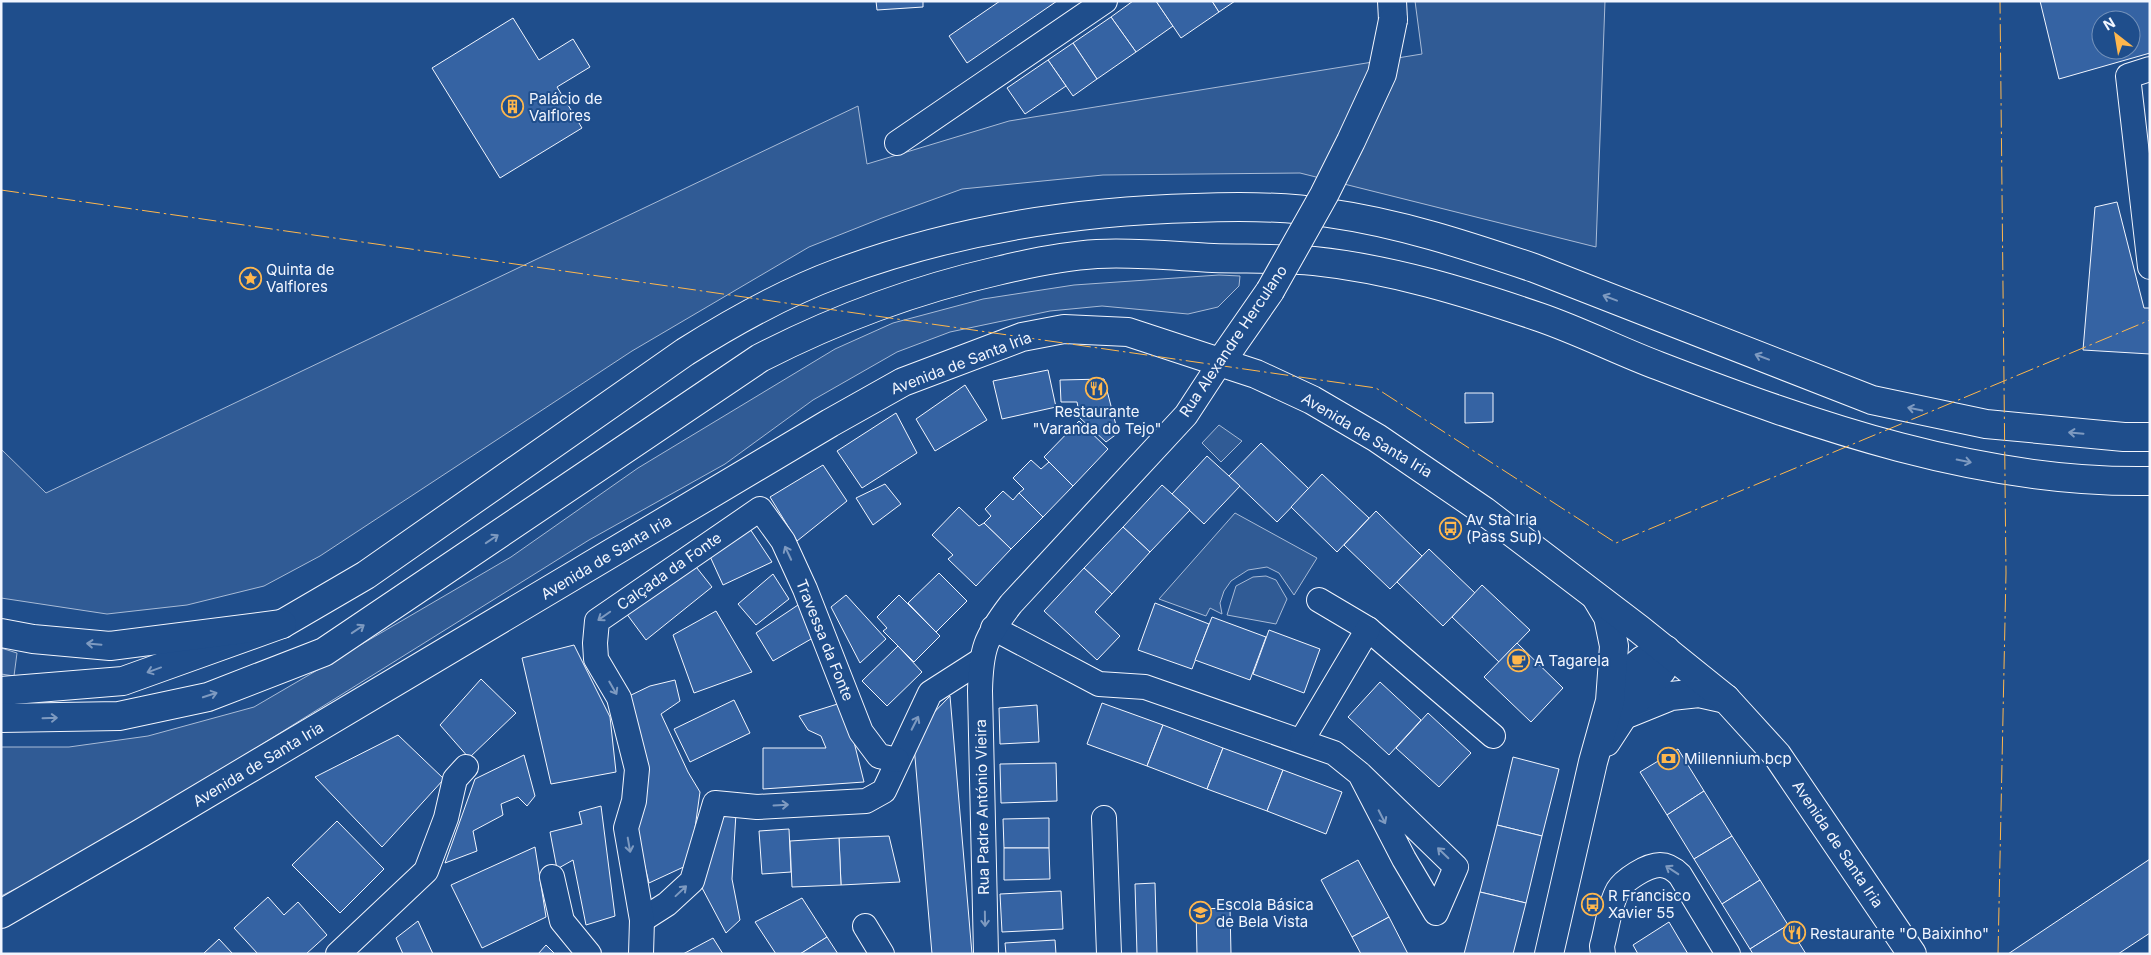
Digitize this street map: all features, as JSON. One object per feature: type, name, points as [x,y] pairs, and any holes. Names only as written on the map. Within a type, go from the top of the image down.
[{"type":"main road","name":"Rua Alexandre Herculano","points":[[1220,363],[1270,292],[1324,195],[1382,74],[1393,11]]},
{"type":"main road","points":[[1,691],[123,681],[282,624],[366,575],[684,352],[733,322],[837,273],[930,244],[1005,229],[1107,213],[1164,209],[1251,207],[1326,212],[1373,220],[1476,248],[1534,268],[1872,400],[1986,424],[2137,437]]},
{"type":"main road","points":[[1,718],[119,716],[208,697],[324,652],[760,358],[807,334],[926,289],[983,274],[1060,258],[1128,253],[1273,258],[1314,261],[1388,273],[1483,299],[1542,318],[1656,365],[1800,417],[1916,452],[2027,474],[2137,481]]},
{"type":"main road","name":"Avenida de Santa Iria","points":[[1,914],[141,833],[830,423],[903,382],[1022,338],[1064,329],[1128,332],[1256,374],[1298,393],[1377,438],[1484,511],[1666,650],[1726,699],[1777,755],[1912,954]]},
{"type":"main road","points":[[1596,597],[1608,617],[1614,646],[1616,708]]},
{"type":"main road","points":[[1,633],[33,639],[110,646],[282,624]]},
{"type":"main road","points":[[1549,954],[1593,762],[1635,664],[1650,655],[1666,650]]},
{"type":"main road","points":[[1616,708],[1671,696],[1699,693],[1726,699]]},
{"type":"street","points":[[897,143],[1105,1]]},
{"type":"street","points":[[2150,69],[2128,76],[2148,229],[2150,266]]},
{"type":"street","name":"Rua Alexandre Herculano","points":[[980,661],[993,628],[1011,604],[1186,415],[1220,363]]},
{"type":"street","name":"Calçada da Fonte","points":[[642,920],[626,828],[634,801],[637,769],[619,698],[596,660],[597,621],[760,509]]},
{"type":"street","name":"Travessa da Fonte","points":[[760,509],[783,541],[805,589],[861,732],[879,756],[897,760]]},
{"type":"street","points":[[1319,600],[1368,629],[1493,736]]},
{"type":"street","points":[[993,628],[1099,684],[1145,687],[1302,740],[1334,753],[1360,774],[1456,867],[1436,913],[1404,859],[1360,774]]},
{"type":"street","points":[[1302,740],[1368,629]]},
{"type":"street","points":[[641,954],[642,920],[667,904],[692,881],[715,803],[757,807],[866,801],[884,791],[930,693],[980,661]]},
{"type":"street","name":"Rua Padre António Vieira","points":[[980,661],[986,954]]},
{"type":"street","points":[[338,954],[426,871],[446,818],[456,779],[466,767]]},
{"type":"street","points":[[1104,818],[1109,954]]},
{"type":"street","points":[[1603,954],[1602,946],[1618,889],[1628,880],[1654,866],[1661,865],[1668,866],[1680,875],[1728,954]]},
{"type":"street","points":[[552,877],[562,921],[589,954]]},
{"type":"street","points":[[865,926],[882,954]]},
{"type":"shaded area","points":[[1415,1],[1605,1],[1596,247],[1300,173],[1103,175],[962,189],[809,247],[632,351],[320,556],[264,586],[187,605],[107,614],[1,598],[1,449],[46,493],[858,106],[867,164],[1009,121],[1422,54]]},
{"type":"shaded area","points":[[1219,275],[1240,276],[1239,286],[1218,307],[1188,314],[1102,306],[1050,311],[950,332],[897,352],[813,400],[725,464],[589,540],[88,853],[1,896],[1,747],[69,747],[148,736],[254,707],[511,557],[638,468],[835,349],[893,323],[983,299],[1074,285]]},
{"type":"shaded area","points":[[1219,425],[1242,441],[1221,462],[1202,443]]},
{"type":"shaded area","points":[[1235,513],[1317,558],[1294,595],[1279,573],[1267,567],[1248,570],[1231,581],[1224,591],[1220,603],[1222,614],[1210,608],[1206,616],[1159,599]]},
{"type":"shaded area","points":[[1266,576],[1276,580],[1287,599],[1276,624],[1227,615],[1236,586],[1253,577]]},
{"type":"shaded area","points":[[1,648],[17,653],[14,676],[1,674]]},
{"type":"building","points":[[876,1],[923,1],[923,7],[877,10]]},
{"type":"building","points":[[1000,1],[1057,1],[967,63],[949,36]]},
{"type":"building","points":[[1133,1],[1156,1],[1173,26],[1136,52],[1111,17]]},
{"type":"building","points":[[1156,1],[1212,1],[1219,12],[1181,38]]},
{"type":"building","points":[[1212,1],[1235,1],[1219,12]]},
{"type":"building","points":[[2040,1],[2150,1],[2150,53],[2141,56],[2141,10],[2091,10],[2091,60],[2126,60],[2059,79]]},
{"type":"building","points":[[1111,17],[1136,52],[1097,79],[1073,43]]},
{"type":"building","name":"Palácio de Valflores","points":[[513,18],[539,60],[573,39],[590,67],[557,87],[582,128],[500,178],[432,68]]},
{"type":"building","points":[[1073,43],[1097,79],[1073,96],[1048,60]]},
{"type":"building","points":[[1048,60],[1066,86],[1025,114],[1007,88]]},
{"type":"building","points":[[2117,202],[2144,308],[2150,308],[2150,354],[2083,350],[2095,207]]},
{"type":"building","points":[[1048,370],[1056,407],[1002,419],[993,381]]},
{"type":"building","points":[[1104,379],[1118,433],[1106,442],[1080,418],[1077,402],[1061,402],[1060,380]]},
{"type":"building","points":[[965,385],[987,420],[935,451],[916,419]]},
{"type":"building","points":[[1465,393],[1493,393],[1493,422],[1465,423]]},
{"type":"building","points":[[896,413],[917,453],[862,488],[837,451]]},
{"type":"building","points":[[1079,421],[1108,449],[1073,486],[1044,457]]},
{"type":"building","points":[[1261,443],[1309,489],[1277,522],[1229,476]]},
{"type":"building","points":[[1207,456],[1240,486],[1204,524],[1172,494]]},
{"type":"building","points":[[1031,460],[1041,469],[1049,462],[1073,486],[1043,517],[1019,493],[1024,489],[1013,478]]},
{"type":"building","points":[[823,465],[847,501],[797,541],[770,497]]},
{"type":"building","points":[[1322,474],[1369,518],[1337,552],[1291,507]]},
{"type":"building","points":[[885,484],[901,504],[873,525],[856,498]]},
{"type":"building","points":[[1162,485],[1190,510],[1150,552],[1123,527]]},
{"type":"building","points":[[1003,491],[1013,500],[1019,493],[1043,517],[1011,549],[984,523],[991,516],[985,509]]},
{"type":"building","points":[[959,507],[979,526],[984,523],[1011,549],[976,586],[948,559],[953,555],[932,535]]},
{"type":"building","points":[[1376,511],[1422,556],[1390,589],[1344,545]]},
{"type":"building","points":[[1123,527],[1150,552],[1112,594],[1084,568]]},
{"type":"building","points":[[750,529],[772,562],[723,585],[708,552]]},
{"type":"building","points":[[1429,549],[1475,593],[1443,626],[1397,582]]},
{"type":"building","points":[[693,563],[712,587],[646,640],[626,613]]},
{"type":"building","points":[[1084,568],[1112,594],[1095,612],[1120,636],[1097,660],[1044,611]]},
{"type":"building","points":[[939,573],[967,601],[936,632],[908,603]]},
{"type":"building","points":[[773,574],[789,599],[756,625],[738,604]]},
{"type":"building","points":[[1482,585],[1530,630],[1499,662],[1452,617]]},
{"type":"building","points":[[846,595],[886,639],[860,663],[831,607]]},
{"type":"building","points":[[899,595],[940,636],[914,662],[883,631],[887,628],[877,617]]},
{"type":"building","points":[[801,603],[818,635],[773,661],[756,633]]},
{"type":"building","points":[[1155,603],[1209,624],[1192,669],[1138,650]]},
{"type":"building","points":[[716,611],[752,672],[694,693],[673,635]]},
{"type":"building","points":[[1212,617],[1266,637],[1250,680],[1195,660]]},
{"type":"building","points":[[1269,630],[1320,649],[1304,693],[1253,674]]},
{"type":"building","points":[[1517,643],[1563,688],[1531,722],[1484,677]]},
{"type":"building","points":[[574,645],[610,717],[616,772],[551,784],[522,658]]},
{"type":"building","points":[[898,646],[922,672],[887,706],[862,681]]},
{"type":"building","points":[[481,679],[516,713],[469,758],[440,725]]},
{"type":"building","points":[[675,680],[680,701],[661,714],[688,772],[700,792],[690,864],[649,883],[635,827],[629,696],[650,686]]},
{"type":"building","points":[[1380,682],[1421,720],[1389,755],[1348,717]]},
{"type":"building","points":[[950,696],[972,954],[932,954],[913,734]]},
{"type":"building","points":[[734,700],[750,733],[690,762],[674,729]]},
{"type":"building","points":[[844,702],[864,782],[763,789],[763,748],[826,748],[821,736],[808,730],[799,716]]},
{"type":"building","points":[[1102,703],[1163,725],[1147,766],[1087,744]]},
{"type":"building","points":[[1037,705],[1039,742],[1000,744],[999,708]]},
{"type":"building","points":[[1428,713],[1471,753],[1439,787],[1396,748]]},
{"type":"building","points":[[1163,725],[1223,748],[1207,789],[1147,766]]},
{"type":"building","points":[[398,735],[444,779],[382,847],[315,777]]},
{"type":"building","points":[[1223,748],[1283,770],[1267,811],[1207,789]]},
{"type":"building","points":[[1678,749],[1704,791],[1667,815],[1640,772]]},
{"type":"building","points":[[524,755],[535,796],[527,806],[518,797],[501,804],[503,815],[473,831],[477,851],[445,863],[475,779]]},
{"type":"building","points":[[1513,757],[1559,769],[1542,836],[1497,825]]},
{"type":"building","points":[[1056,763],[1057,801],[1001,803],[1000,764]]},
{"type":"building","points":[[1283,770],[1342,792],[1326,834],[1267,811]]},
{"type":"building","points":[[1704,791],[1732,836],[1694,859],[1667,815]]},
{"type":"building","points":[[601,806],[615,916],[586,925],[573,860],[557,869],[550,832],[582,824],[579,812]]},
{"type":"building","points":[[720,812],[736,813],[732,879],[740,920],[726,933],[701,886]]},
{"type":"building","points":[[1049,818],[1049,848],[1004,848],[1003,819]]},
{"type":"building","points":[[337,821],[384,869],[340,913],[292,865]]},
{"type":"building","points":[[1497,825],[1542,836],[1526,903],[1480,892]]},
{"type":"building","points":[[789,829],[791,872],[762,874],[759,831]]},
{"type":"building","points":[[889,836],[900,882],[841,885],[839,838]]},
{"type":"building","points":[[1732,836],[1760,880],[1722,904],[1694,859]]},
{"type":"building","points":[[839,838],[841,885],[792,887],[790,841]]},
{"type":"building","points":[[535,847],[546,917],[482,948],[451,885]]},
{"type":"building","points":[[1004,848],[1049,848],[1050,879],[1004,880]]},
{"type":"building","points":[[2150,859],[2150,933],[2118,954],[2008,954]]},
{"type":"building","points":[[1358,860],[1389,917],[1352,937],[1321,880]]},
{"type":"building","points":[[1760,880],[1788,925],[1750,949],[1722,904]]},
{"type":"building","points":[[1155,883],[1157,954],[1137,954],[1135,884]]},
{"type":"building","points":[[1061,891],[1063,929],[1002,932],[1000,894]]},
{"type":"building","points":[[1480,892],[1526,903],[1513,954],[1464,954]]},
{"type":"building","points":[[268,897],[284,915],[298,902],[327,935],[306,954],[258,954],[234,928]]},
{"type":"building","points":[[802,898],[827,937],[800,954],[776,954],[755,922]]},
{"type":"building","points":[[1230,908],[1231,954],[1197,954],[1196,909]]},
{"type":"building","points":[[1389,917],[1408,954],[1361,954],[1352,937]]},
{"type":"building","points":[[418,921],[433,954],[403,954],[396,938]]},
{"type":"building","points":[[1669,922],[1688,954],[1638,954],[1633,945]]},
{"type":"building","points":[[1788,925],[1806,954],[1753,954],[1750,949]]},
{"type":"building","points":[[827,937],[838,954],[800,954]]},
{"type":"building","points":[[713,938],[723,954],[683,954]]},
{"type":"building","points":[[219,939],[233,954],[203,954]]},
{"type":"building","points":[[1055,940],[1056,954],[1006,954],[1005,943]]},
{"type":"building","points":[[546,945],[555,954],[538,954]]},
{"type":"power","points":[[1998,954],[2006,573],[2000,1]]},
{"type":"power","points":[[1,190],[1376,388],[1616,543],[2150,320]]},
{"type":"place","name":"Palácio de Valflores","points":[[513,107]]},
{"type":"place","name":"Quinta de Valflores","points":[[250,278]]},
{"type":"place","name":"Restaurante \"Varanda do Tejo\"","points":[[1097,388]]},
{"type":"place","name":"Av Sta Iria (Pass Sup)","points":[[1450,528]]},
{"type":"place","name":"A Tagarela","points":[[1518,660]]},
{"type":"place","name":"Millennium bcp","points":[[1668,758]]},
{"type":"place","name":"R Francisco Xavier 55","points":[[1592,904]]},
{"type":"place","name":"Escola Básica de Bela Vista","points":[[1200,913]]},
{"type":"place","name":"Restaurante \"O Baixinho\"","points":[[1794,933]]}]
